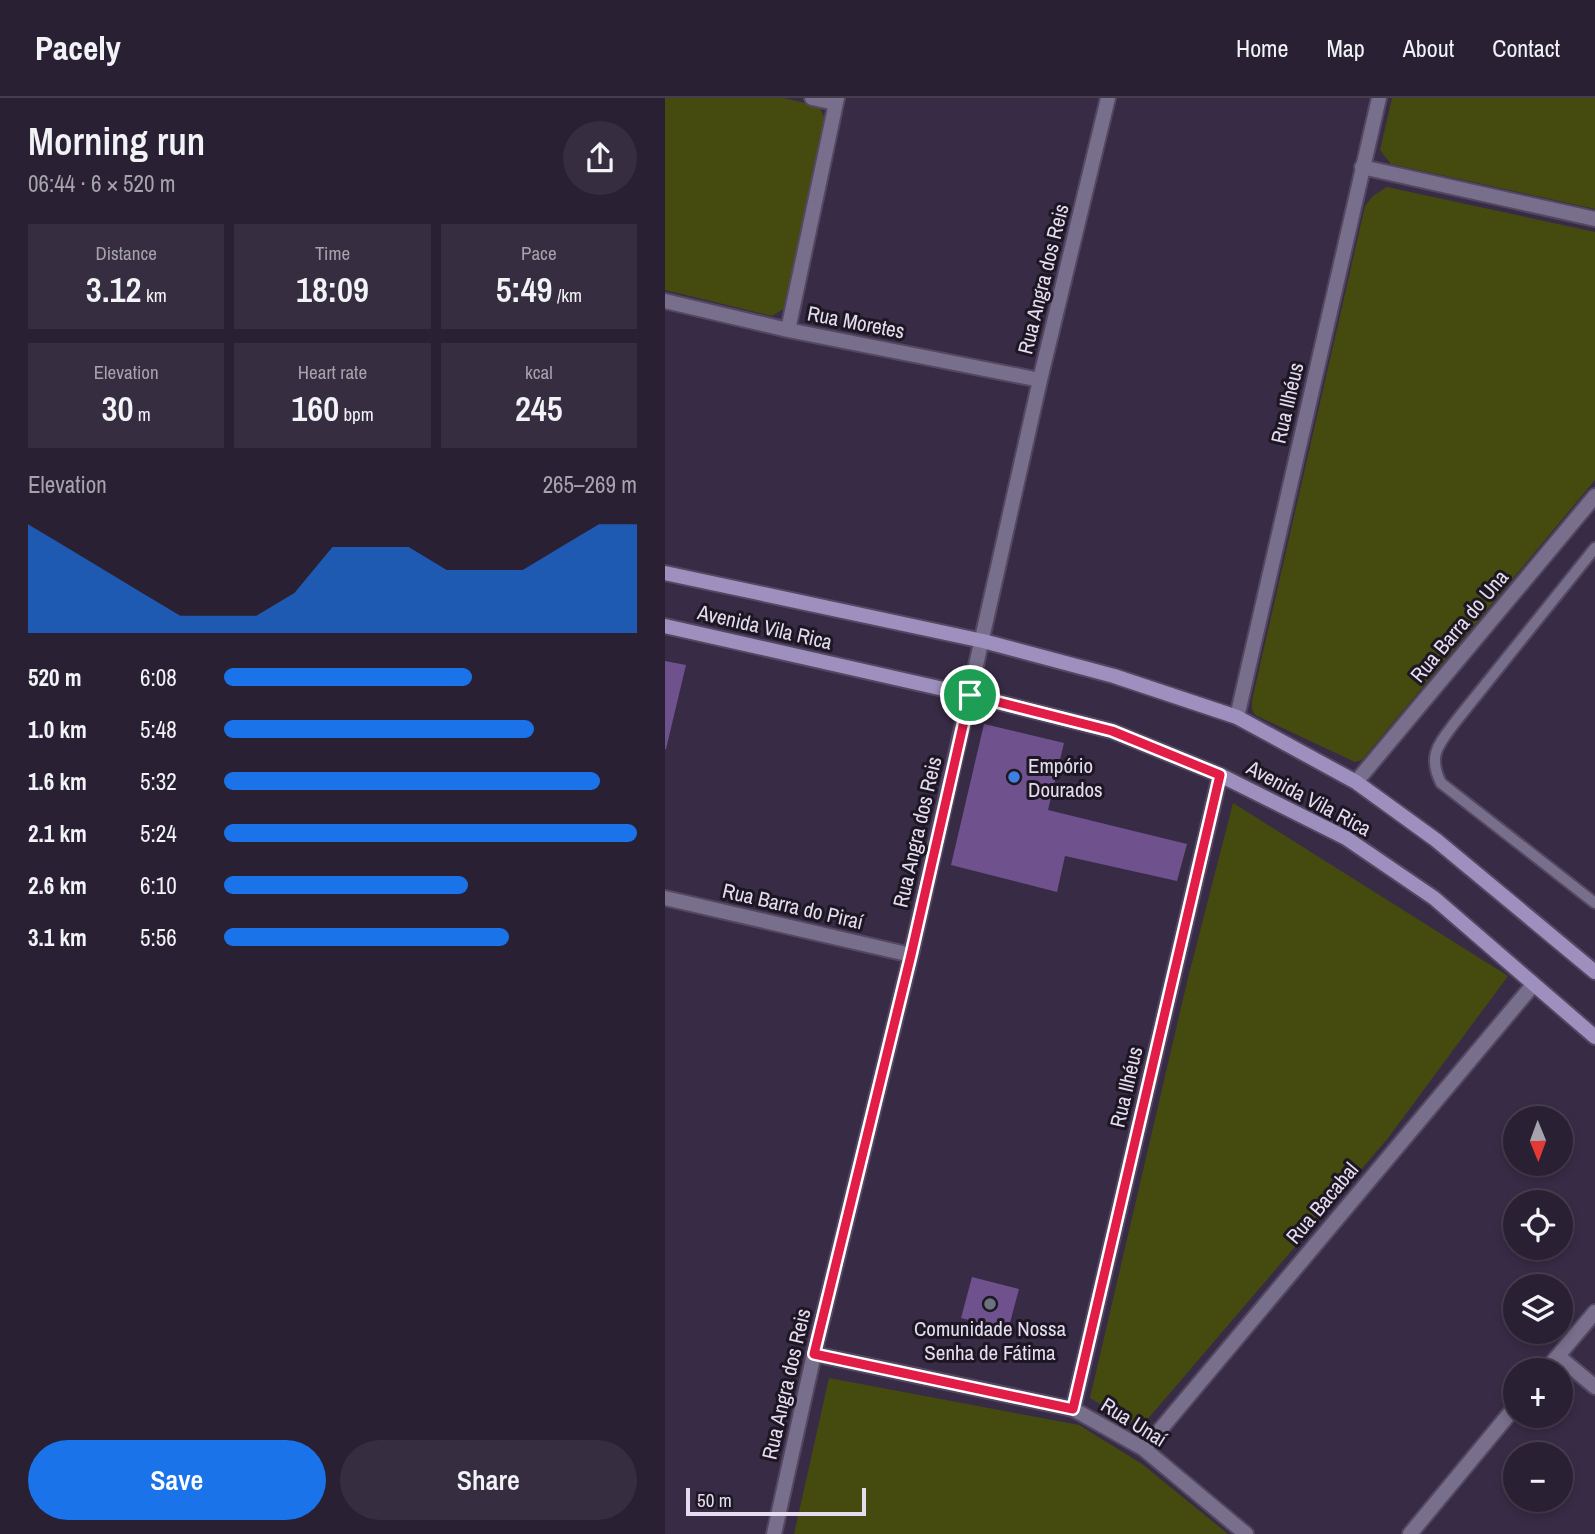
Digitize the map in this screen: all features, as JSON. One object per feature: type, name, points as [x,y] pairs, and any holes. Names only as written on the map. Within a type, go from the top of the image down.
[{"type":"street","points":[[788,330],[836,100],[812,98]]},
{"type":"street","name":"Rua Angra dos Reis","points":[[774,1534],[814,1354],[911,955],[1040,380],[1108,98]]},
{"type":"street","name":"Rua Ilhéus","points":[[1237,717],[1379,98]]},
{"type":"street","points":[[1362,167],[1595,219]]},
{"type":"street","name":"Rua Moretes","points":[[665,301],[788,330],[1040,380]]},
{"type":"street","name":"Rua Barra do Una","points":[[1356,782],[1595,496]]},
{"type":"street","name":"Avenida Vila Rica","points":[[665,573],[983,641],[1114,676],[1237,717],[1356,782],[1436,840],[1595,971]]},
{"type":"street","name":"Avenida Vila Rica","points":[[665,625],[970,695],[1112,731],[1220,775],[1346,838],[1434,898],[1595,1037]]},
{"type":"street","name":"Rua Ilhéus","points":[[1073,1409],[1220,775]]},
{"type":"street","name":"Rua Barra do Piraí","points":[[665,898],[911,955]]},
{"type":"street","name":"Rua Bacabal","points":[[1144,1449],[1533,985]]},
{"type":"street","points":[[1595,1311],[1558,1356],[1595,1387]]},
{"type":"street","name":"Rua Unaí","points":[[814,1354],[1073,1409],[1144,1449],[1246,1534]]},
{"type":"street","points":[[1410,1534],[1503,1422]]},
{"type":"lane","points":[[1595,548],[1456,721],[1436,751],[1433,762],[1441,783],[1595,903]]},
{"type":"green space","points":[[665,98],[783,98],[819,106],[827,123],[785,308],[772,316],[665,290]]},
{"type":"green space","points":[[1392,98],[1595,98],[1595,209],[1391,164],[1380,150]]},
{"type":"green space","points":[[1387,187],[1595,232],[1595,480],[1362,760],[1355,762],[1255,715],[1252,700],[1365,206],[1373,196]]},
{"type":"green space","points":[[1233,803],[1508,976],[1388,1138],[1140,1428],[1090,1398],[1187,982]]},
{"type":"green space","points":[[829,1378],[1079,1425],[1142,1464],[1228,1534],[794,1534]]},
{"type":"building","points":[[665,661],[686,665],[666,749],[665,749]]},
{"type":"building","name":"Empório Dourados","points":[[984,724],[1064,743],[1048,810],[1187,844],[1177,881],[1065,856],[1057,892],[951,865]]},
{"type":"building","name":"Comunidade Nossa Senha de Fátima","points":[[972,1277],[1019,1289],[1008,1330],[961,1318]]},
{"type":"place","name":"Empório Dourados","points":[[1014,777]]},
{"type":"place","name":"Comunidade Nossa Senha de Fátima","points":[[990,1304]]},
{"type":"route","points":[[970,695],[1112,731],[1220,775],[1073,1409],[814,1354],[911,955],[970,695]]}]
